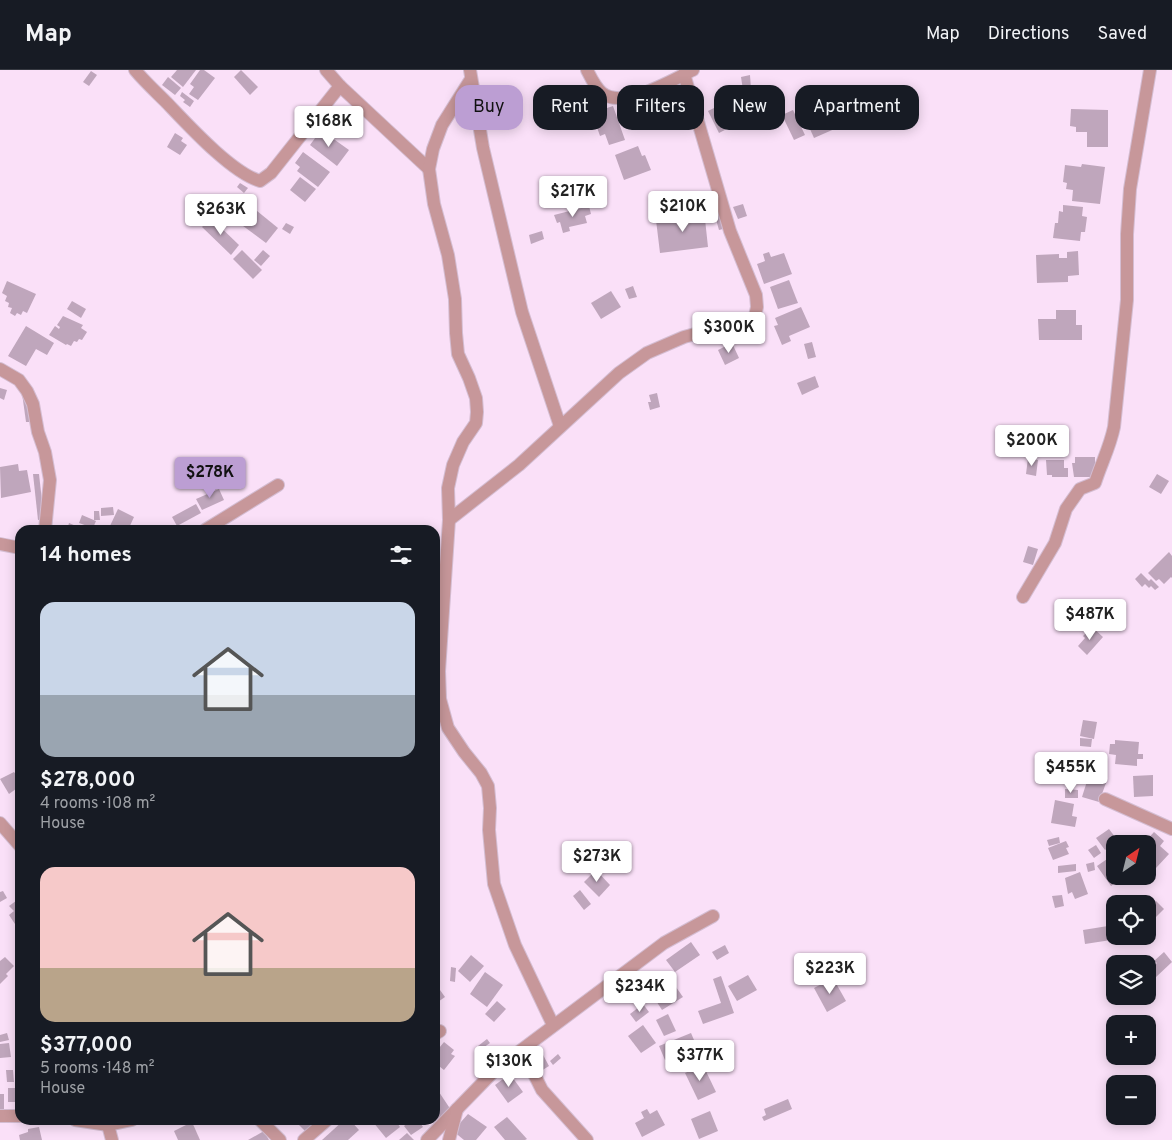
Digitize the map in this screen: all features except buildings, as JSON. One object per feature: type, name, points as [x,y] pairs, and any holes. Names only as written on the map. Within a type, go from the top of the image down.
[{"type":"street","points":[[135,70],[182,119],[223,157],[251,178],[260,181],[271,173],[340,86]]},
{"type":"street","points":[[326,70],[340,86],[429,169]]},
{"type":"street","points":[[449,520],[519,464],[619,373],[647,353],[684,337],[718,328],[749,323],[755,316],[757,307],[756,295],[730,231],[689,72],[656,88],[628,98],[613,99],[602,93],[586,70]]},
{"type":"street","points":[[1023,597],[1055,543],[1066,510],[1080,489],[1095,483],[1110,446],[1114,427],[1127,300],[1127,234],[1130,189],[1150,70]]},
{"type":"street","points":[[470,75],[483,148],[522,312],[560,426]]},
{"type":"street","points":[[440,644],[449,520],[448,488],[453,466],[463,442],[476,423],[476,398],[458,354],[455,299],[448,255],[434,204],[429,169],[433,149],[442,125],[470,75]]},
{"type":"street","points":[[0,370],[19,380],[33,404],[50,480],[46,525]]},
{"type":"street","points":[[213,525],[278,485]]},
{"type":"street","points":[[0,544],[15,547]]},
{"type":"street","points":[[440,699],[448,728],[481,773],[488,786],[490,808],[488,830],[494,884],[515,945],[553,1024]]},
{"type":"street","points":[[1105,799],[1172,829]]},
{"type":"street","points":[[0,823],[15,840]]},
{"type":"street","points":[[427,1140],[496,1069],[553,1024],[664,943],[714,916]]},
{"type":"street","points":[[515,1054],[533,1072],[542,1090],[587,1140]]},
{"type":"street","points":[[448,1140],[457,1108]]},
{"type":"street","points":[[0,1116],[15,1116]]},
{"type":"street","points":[[108,1125],[112,1140]]},
{"type":"street","points":[[265,1125],[280,1140]]},
{"type":"street","points":[[304,1140],[321,1125]]}]
